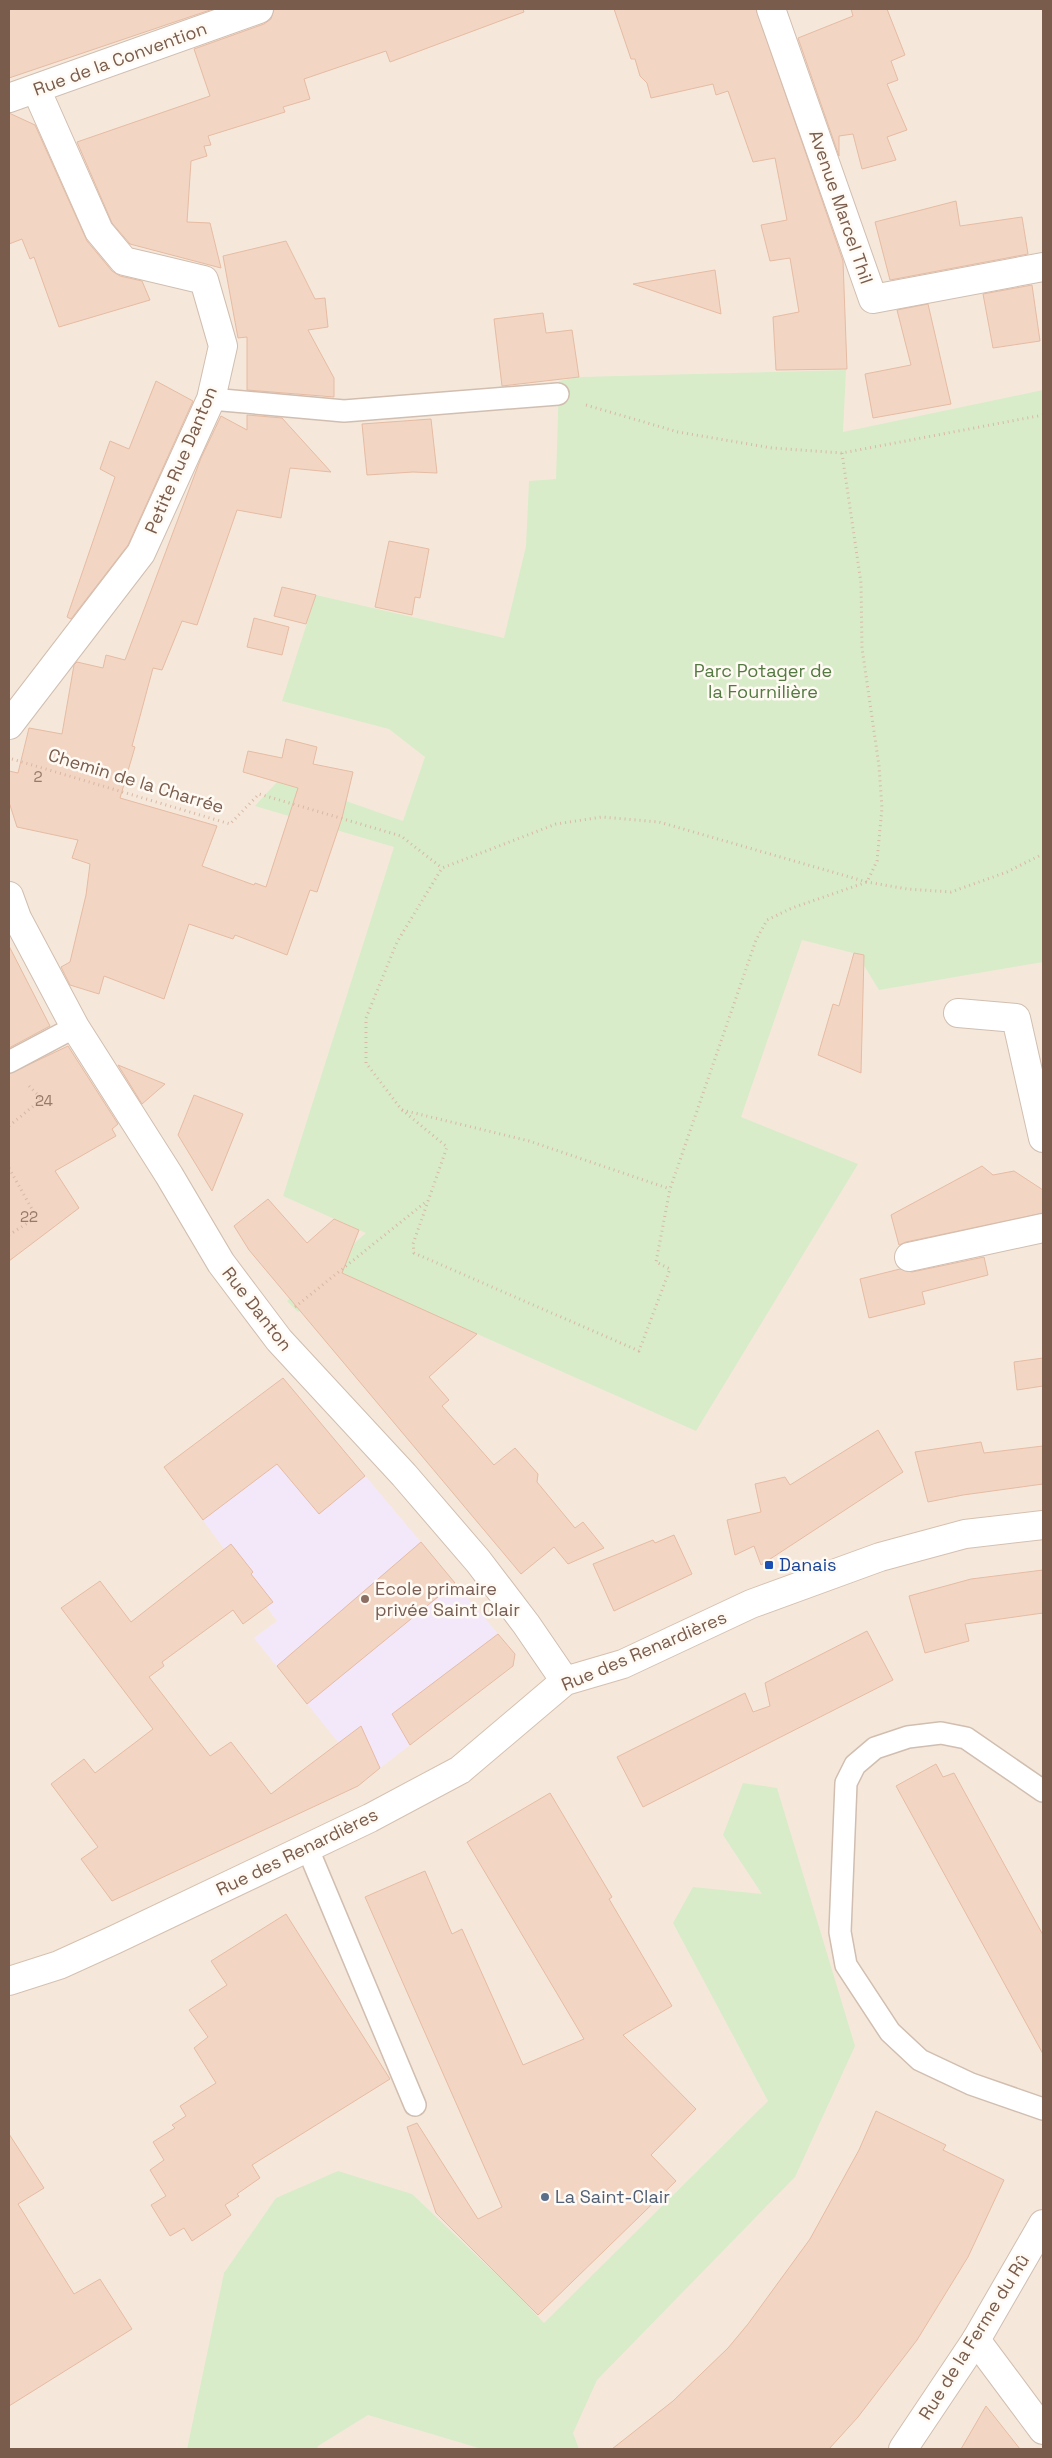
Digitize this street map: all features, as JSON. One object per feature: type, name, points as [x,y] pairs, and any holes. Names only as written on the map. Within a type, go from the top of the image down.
[{"type":"street","name":"Rue de la Convention","points":[[9,98],[259,9]]},
{"type":"street","name":"Avenue Marcel Thil","points":[[771,9],[873,299],[1043,267]]},
{"type":"street","name":"Petite Rue Danton","points":[[9,725],[141,553],[211,399],[223,346],[204,280],[124,261],[99,231],[36,89]]},
{"type":"street","name":"Rue Danton","points":[[11,912],[75,1027],[169,1175],[221,1263],[270,1328],[404,1475],[478,1561],[526,1624],[565,1681]]},
{"type":"street","points":[[958,1013],[1016,1018],[1043,1138]]},
{"type":"street","points":[[909,1257],[1043,1228]]},
{"type":"street","name":"Rue des Renardières","points":[[9,1981],[60,1964],[114,1940],[370,1818],[460,1770],[565,1681],[623,1664],[751,1604],[880,1557],[965,1534],[1043,1524]]},
{"type":"street","name":"Rue de la Ferme du Rû","points":[[903,2449],[976,2340],[1043,2224]]},
{"type":"street","points":[[976,2340],[1043,2430]]},
{"type":"lane","points":[[211,399],[344,411],[558,394]]},
{"type":"lane","points":[[9,1062],[75,1027]]},
{"type":"lane","points":[[1043,1791],[966,1738],[941,1733],[908,1737],[875,1748],[855,1765],[846,1783],[840,1932],[846,1965],[890,2032],[920,2060],[971,2084],[1043,2109]]},
{"type":"lane","points":[[307,1847],[416,2105]]},
{"type":"path","points":[[558,394],[599,410],[678,432],[772,448],[842,453],[1043,415]]},
{"type":"path","points":[[842,453],[861,583],[862,648],[879,766],[882,808],[877,861],[867,882],[792,908],[767,920],[756,940],[670,1189],[656,1262],[670,1269],[639,1351],[414,1253],[413,1244],[447,1147],[401,1109],[366,1063],[366,1018],[397,942],[442,868],[556,824],[602,817],[658,822],[867,882],[906,889],[950,892],[1007,872],[1043,854]]},
{"type":"path","name":"Chemin de la Charrée","points":[[9,758],[230,824],[259,794],[401,836],[442,868]]},
{"type":"path","points":[[9,1126],[42,1099],[22,1078]]},
{"type":"path","points":[[401,1109],[528,1141],[670,1189]]},
{"type":"path","points":[[9,1168],[33,1211],[32,1220],[9,1235]]},
{"type":"path","points":[[270,1328],[428,1200]]},
{"type":"shaded area","points":[[9,9],[1043,9],[1043,2449],[9,2449]]},
{"type":"shaded area","name":"Ecole primaire privée Saint Clair","points":[[283,1378],[515,1654],[513,1666],[367,1778],[254,1638],[277,1621],[164,1467]]},
{"type":"green space","name":"Parc Potager de la Fournilière","points":[[846,370],[843,432],[1043,390],[1043,962],[879,990],[857,954],[802,940],[741,1117],[858,1164],[696,1431],[344,1275],[298,1312],[287,1301],[366,1233],[283,1196],[394,847],[255,806],[277,782],[346,801],[403,821],[425,757],[389,729],[282,701],[316,595],[504,638],[526,546],[529,481],[556,479],[559,381],[579,377]]},
{"type":"green space","points":[[743,1783],[777,1788],[855,2046],[795,2177],[597,2380],[573,2433],[579,2449],[482,2449],[368,2415],[318,2446],[317,2449],[187,2449],[224,2273],[276,2198],[338,2171],[412,2194],[514,2291],[544,2323],[768,2101],[673,1923],[693,1887],[762,1894],[723,1835]]},
{"type":"building","points":[[9,9],[213,9],[9,78]]},
{"type":"building","points":[[274,9],[523,9],[524,12],[390,62],[386,51],[304,79],[310,99],[283,107],[285,112],[208,136],[211,145],[204,146],[207,156],[191,161],[187,222],[210,223],[221,268],[130,244],[112,223],[77,142],[210,96],[194,49],[264,24],[271,19]]},
{"type":"building","points":[[614,9],[756,9],[843,261],[847,369],[776,370],[773,317],[799,312],[790,258],[770,261],[761,225],[787,220],[775,158],[753,162],[728,91],[716,95],[713,84],[651,98],[647,83],[640,76],[635,59],[631,59]]},
{"type":"building","points":[[851,9],[887,9],[905,55],[891,61],[898,80],[887,84],[907,130],[887,137],[896,160],[862,169],[853,134],[839,136],[839,156],[798,38],[853,16]]},
{"type":"building","points":[[9,113],[35,125],[87,241],[112,271],[120,276],[142,281],[150,300],[59,327],[34,257],[30,259],[22,239],[9,244]]},
{"type":"building","points":[[956,201],[960,226],[1022,217],[1028,254],[890,280],[875,222]]},
{"type":"building","points":[[286,241],[315,299],[325,298],[328,327],[308,330],[334,378],[334,397],[247,390],[247,337],[238,338],[223,256]]},
{"type":"building","points":[[715,270],[721,314],[633,284]]},
{"type":"building","points":[[1032,285],[1040,341],[993,348],[983,294]]},
{"type":"building","points":[[928,304],[951,404],[873,418],[865,374],[911,365],[897,310]]},
{"type":"building","points":[[543,313],[546,333],[572,330],[579,377],[502,386],[494,319]]},
{"type":"building","points":[[156,381],[193,401],[128,545],[71,619],[67,617],[115,477],[100,469],[110,441],[129,449]]},
{"type":"building","points":[[247,415],[282,418],[331,472],[290,468],[281,518],[237,510],[197,625],[182,621],[162,670],[153,668],[132,746],[135,747],[120,798],[217,826],[202,866],[254,885],[255,883],[266,887],[298,788],[243,772],[248,751],[282,758],[286,739],[317,747],[313,764],[353,772],[342,818],[317,892],[310,890],[287,955],[235,935],[233,939],[189,924],[164,999],[104,976],[99,994],[70,985],[61,967],[70,962],[86,895],[90,864],[72,858],[78,840],[17,827],[9,802],[9,771],[18,773],[29,728],[62,734],[74,665],[77,662],[103,668],[106,655],[125,660],[201,458],[221,416],[247,430]]},
{"type":"building","points":[[431,419],[437,473],[413,472],[367,475],[362,424]]},
{"type":"building","points":[[389,541],[429,549],[420,598],[415,597],[412,615],[375,607]]},
{"type":"building","points":[[282,587],[316,595],[306,624],[274,616]]},
{"type":"building","points":[[254,618],[289,627],[282,655],[247,647]]},
{"type":"building","points":[[9,946],[50,1026],[9,1048]]},
{"type":"building","points":[[854,953],[864,955],[861,1073],[818,1055],[833,1004],[839,1006]]},
{"type":"building","points":[[68,1046],[118,1124],[112,1129],[116,1136],[55,1171],[79,1208],[9,1261],[9,1074]]},
{"type":"building","points":[[118,1065],[165,1084],[142,1104]]},
{"type":"building","points":[[194,1095],[243,1114],[212,1191],[178,1135]]},
{"type":"building","points":[[982,1166],[993,1175],[1014,1171],[1043,1190],[1043,1213],[899,1245],[891,1215]]},
{"type":"building","points":[[268,1199],[307,1243],[334,1219],[359,1230],[342,1273],[477,1334],[429,1377],[449,1400],[442,1406],[494,1465],[515,1448],[538,1474],[537,1482],[575,1528],[583,1522],[604,1548],[568,1564],[554,1547],[521,1574],[249,1250],[234,1226]]},
{"type":"building","points":[[984,1257],[988,1275],[922,1292],[925,1304],[869,1318],[860,1279],[900,1269],[912,1272]]},
{"type":"building","points":[[1043,1358],[1043,1386],[1017,1390],[1014,1362]]},
{"type":"building","points":[[283,1378],[365,1476],[319,1514],[277,1464],[203,1520],[164,1467]]},
{"type":"building","points":[[878,1430],[903,1472],[761,1565],[754,1546],[735,1555],[727,1520],[761,1512],[755,1484],[785,1477],[790,1485]]},
{"type":"building","points":[[981,1442],[984,1453],[1043,1446],[1043,1484],[963,1495],[928,1502],[915,1452]]},
{"type":"building","points":[[674,1535],[692,1574],[614,1611],[593,1564],[653,1540],[655,1543]]},
{"type":"building","points":[[421,1542],[455,1583],[307,1704],[277,1666]]},
{"type":"building","points":[[231,1544],[273,1602],[243,1624],[233,1610],[162,1662],[164,1666],[149,1677],[210,1756],[231,1742],[271,1794],[361,1726],[380,1768],[358,1786],[112,1901],[81,1859],[98,1847],[51,1784],[84,1759],[95,1773],[153,1729],[61,1608],[100,1581],[131,1622]]},
{"type":"building","points":[[1043,1570],[1043,1613],[965,1624],[969,1641],[925,1653],[909,1596],[971,1579]]},
{"type":"building","points":[[867,1631],[893,1680],[643,1807],[617,1757],[745,1693],[753,1712],[770,1706],[765,1683]]},
{"type":"building","points":[[498,1634],[515,1654],[513,1666],[410,1745],[392,1714]]},
{"type":"building","points":[[936,1764],[943,1777],[954,1773],[1043,1935],[1043,2054],[896,1786]]},
{"type":"building","points":[[550,1793],[612,1897],[609,1899],[672,2006],[623,2035],[696,2109],[651,2155],[676,2181],[538,2315],[436,2213],[407,2127],[417,2123],[478,2219],[502,2207],[365,1897],[425,1871],[452,1934],[462,1929],[523,2065],[584,2039],[467,1842]]},
{"type":"building","points":[[286,1914],[390,2079],[252,2165],[260,2178],[225,2205],[231,2215],[192,2241],[184,2228],[170,2236],[151,2205],[166,2196],[150,2170],[164,2160],[153,2142],[175,2128],[172,2125],[186,2116],[180,2106],[216,2083],[194,2048],[208,2037],[189,2010],[227,1985],[211,1961]]},
{"type":"building","points":[[876,2111],[946,2145],[943,2150],[1004,2180],[968,2257],[917,2340],[858,2417],[829,2449],[612,2449],[673,2401],[728,2348],[748,2324],[810,2239],[859,2150]]},
{"type":"building","points":[[9,2134],[44,2188],[18,2204],[74,2294],[100,2279],[132,2329],[9,2406]]},
{"type":"building","points":[[986,2406],[1020,2449],[961,2449]]},
{"type":"place","name":"Danais","points":[[769,1565]]},
{"type":"place","name":"Ecole primaire privée Saint Clair","points":[[365,1599]]},
{"type":"place","name":"La Saint-Clair","points":[[545,2197]]}]
